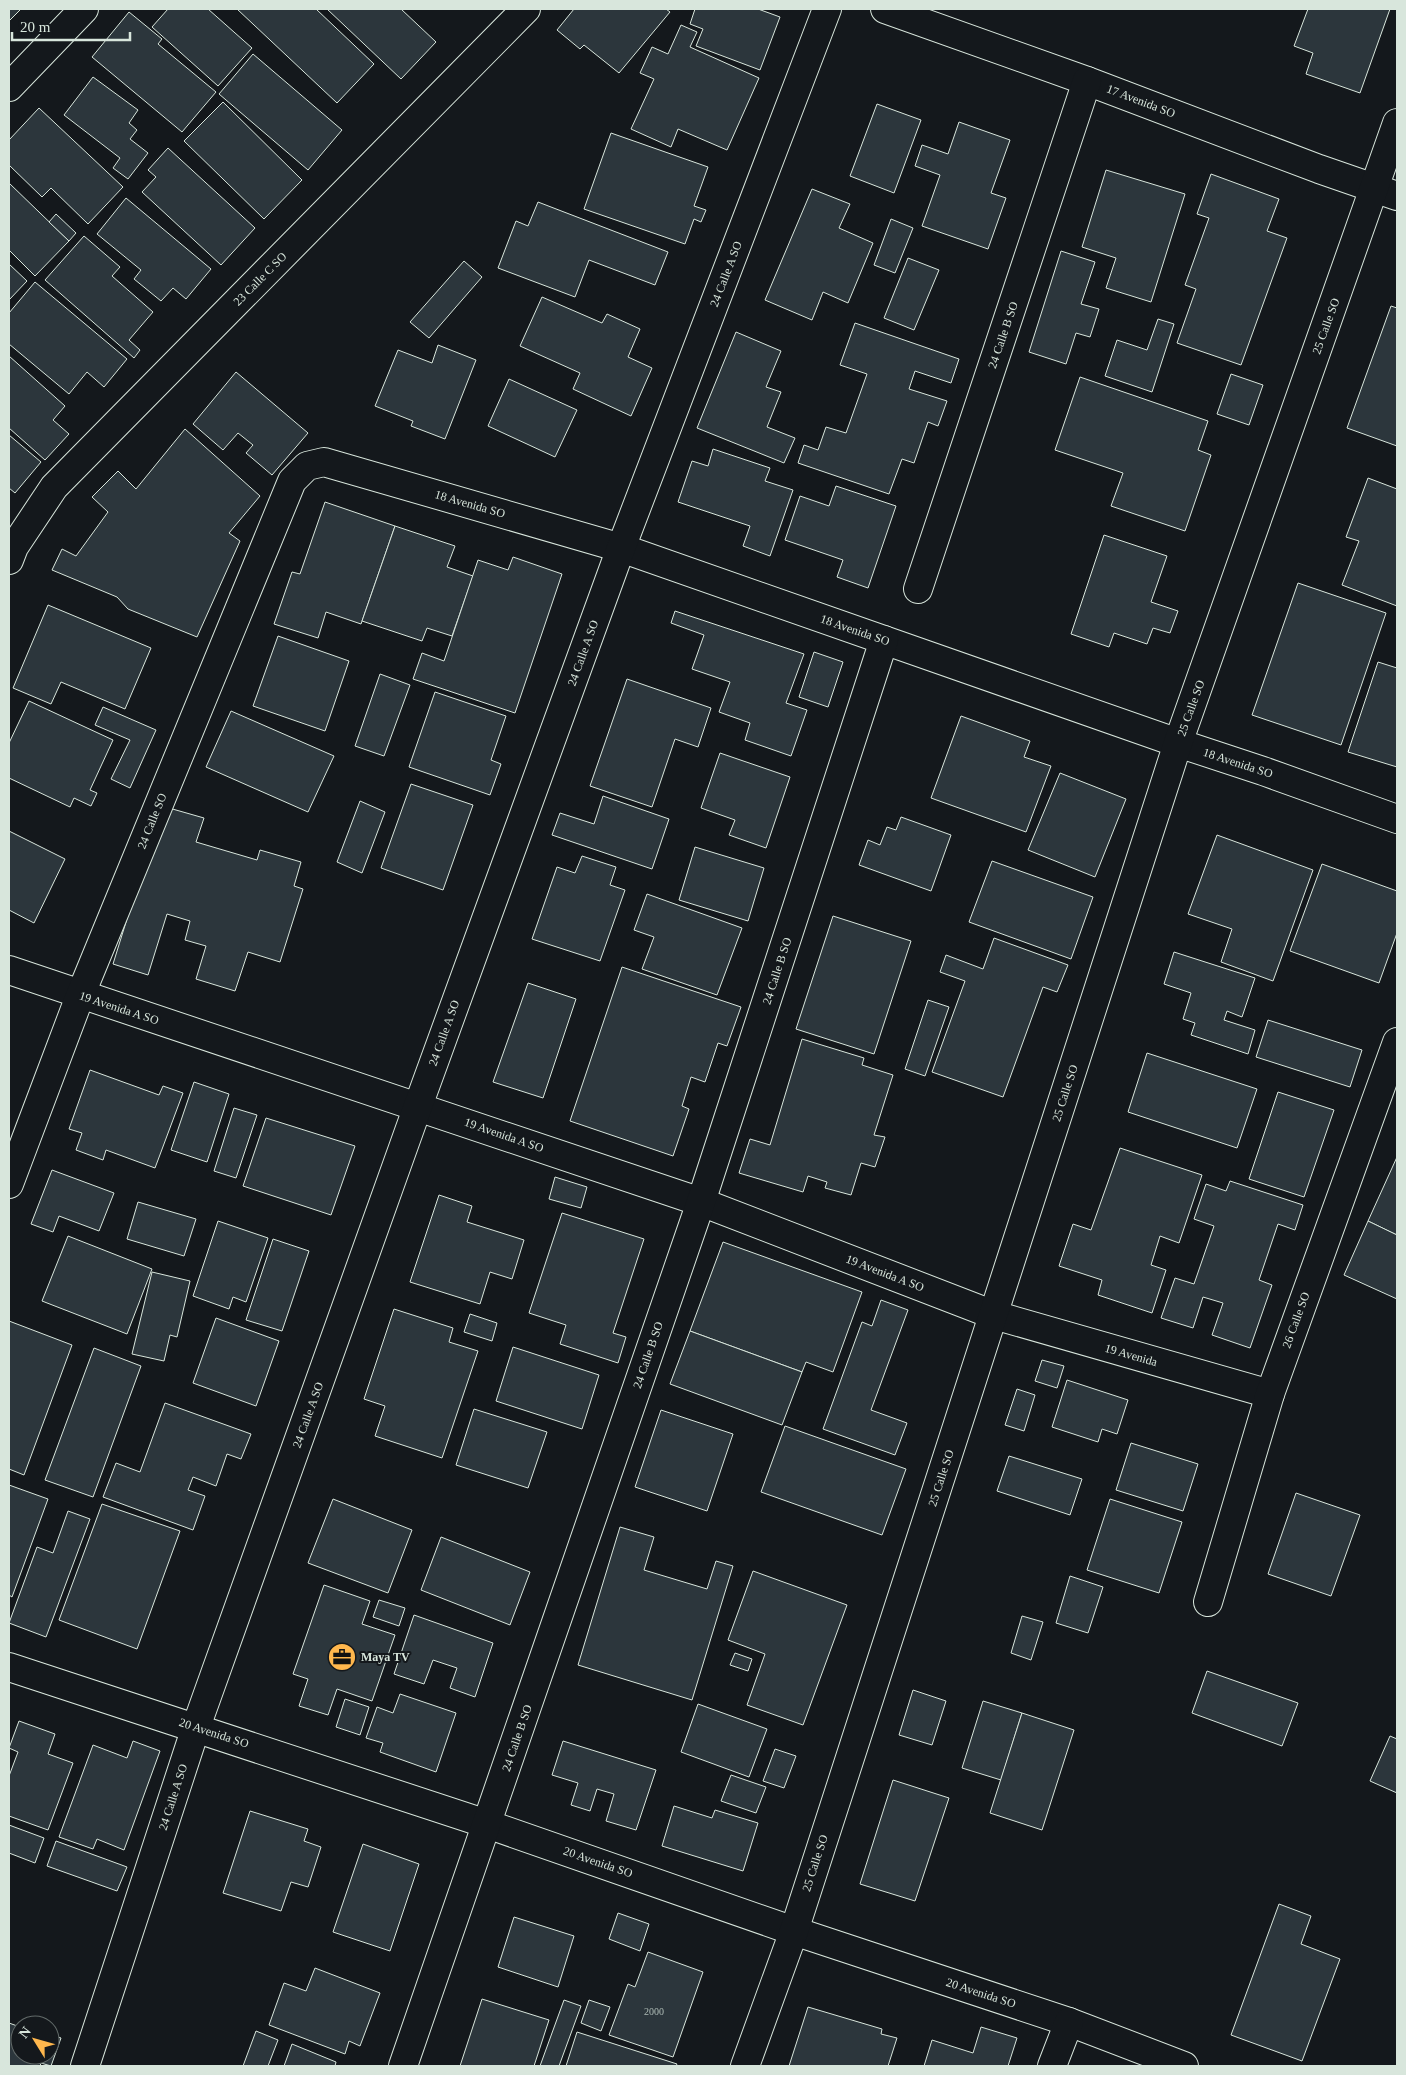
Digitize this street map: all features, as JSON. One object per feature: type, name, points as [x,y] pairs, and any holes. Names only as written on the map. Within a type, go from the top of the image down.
[{"type":"street","points":[[9,87],[84,9]]},
{"type":"street","name":"23 Calle C SO","points":[[9,560],[14,546],[54,487],[526,9]]},
{"type":"street","name":"24 Calle A SO","points":[[85,2066],[196,1727],[418,1106],[621,548],[827,9]]},
{"type":"street","name":"17 Avenida SO","points":[[884,9],[1087,81],[1386,192]]},
{"type":"street","name":"24 Calle B SO","points":[[918,589],[1087,81]]},
{"type":"street","name":"25 Calle SO","points":[[745,2066],[794,1930],[1178,743],[1386,192],[1397,123]]},
{"type":"street","name":"18 Avenida SO","points":[[307,466],[324,462],[621,548],[1178,743],[1263,770],[1397,819]]},
{"type":"street","name":"24 Calle SO","points":[[9,1184],[80,996],[292,481],[307,466]]},
{"type":"street","name":"24 Calle B SO","points":[[403,2066],[701,1202],[884,640]]},
{"type":"street","name":"19 Avenida A SO","points":[[9,970],[80,996],[418,1106],[701,1202],[994,1315]]},
{"type":"street","name":"26 Calle SO","points":[[1208,1602],[1270,1394],[1397,1042]]},
{"type":"street","name":"19 Avenida","points":[[994,1315],[1270,1394]]},
{"type":"street","name":"20 Avenida SO","points":[[9,1667],[487,1824],[1069,2022],[1184,2066]]},
{"type":"street","points":[[1052,2066],[1069,2022]]},
{"type":"building","points":[[9,9],[21,9],[9,21]]},
{"type":"building","points":[[168,9],[208,9],[252,48],[218,86],[152,27]]},
{"type":"building","points":[[237,9],[316,9],[374,64],[337,103]]},
{"type":"building","points":[[327,9],[401,9],[436,42],[401,79]]},
{"type":"building","points":[[574,9],[666,9],[670,12],[619,73],[584,45],[580,49],[557,30]]},
{"type":"building","points":[[695,9],[758,9],[780,17],[760,70],[696,46],[703,29],[690,24]]},
{"type":"building","points":[[1308,9],[1390,9],[1360,93],[1306,74],[1313,53],[1294,46]]},
{"type":"building","points":[[129,12],[162,39],[158,44],[216,92],[182,132],[92,57]]},
{"type":"building","points":[[681,25],[697,32],[690,47],[759,78],[727,150],[678,129],[671,147],[631,129],[654,79],[640,73],[652,47],[668,54]]},
{"type":"building","points":[[253,54],[342,130],[308,170],[219,94]]},
{"type":"building","points":[[93,77],[138,110],[129,123],[137,130],[130,139],[148,153],[128,179],[113,168],[120,158],[64,115]]},
{"type":"building","points":[[223,102],[302,180],[264,219],[184,141]]},
{"type":"building","points":[[877,104],[921,120],[894,193],[850,176]]},
{"type":"building","points":[[39,108],[123,187],[88,224],[51,188],[42,197],[9,165],[9,140]]},
{"type":"building","points":[[959,122],[1010,140],[991,193],[1006,198],[988,249],[922,226],[940,175],[915,166],[922,145],[948,154]]},
{"type":"building","points":[[611,133],[708,167],[694,206],[706,210],[701,222],[694,219],[685,244],[584,209]]},
{"type":"building","points":[[168,148],[255,228],[221,265],[142,192],[156,177],[148,170]]},
{"type":"building","points":[[1106,170],[1185,194],[1151,302],[1106,288],[1116,258],[1082,247]]},
{"type":"building","points":[[1211,174],[1279,199],[1267,231],[1287,238],[1241,365],[1177,343],[1196,289],[1185,285],[1209,218],[1197,214]]},
{"type":"building","points":[[9,183],[69,241],[35,276],[9,250]]},
{"type":"building","points":[[812,189],[850,204],[839,228],[873,243],[848,303],[823,292],[812,320],[765,300]]},
{"type":"building","points":[[126,198],[211,269],[186,299],[173,288],[161,301],[134,279],[141,270],[97,234]]},
{"type":"building","points":[[538,202],[668,252],[655,285],[589,260],[575,297],[498,268],[516,221],[528,226]]},
{"type":"building","points":[[56,214],[76,233],[69,241],[49,222]]},
{"type":"building","points":[[891,219],[913,228],[895,273],[874,265]]},
{"type":"building","points":[[84,236],[120,267],[112,276],[153,312],[129,340],[140,350],[134,358],[45,280]]},
{"type":"building","points":[[1061,251],[1095,262],[1081,304],[1099,309],[1090,337],[1076,333],[1066,364],[1029,352]]},
{"type":"building","points":[[908,258],[939,270],[914,330],[884,318]]},
{"type":"building","points":[[464,261],[482,277],[429,338],[410,322]]},
{"type":"building","points":[[9,264],[27,281],[9,300]]},
{"type":"building","points":[[35,282],[127,359],[104,387],[87,372],[69,394],[9,344],[9,313]]},
{"type":"building","points":[[542,297],[602,323],[607,314],[640,329],[628,357],[652,368],[631,416],[573,389],[580,373],[520,346]]},
{"type":"building","points":[[1391,306],[1397,308],[1397,446],[1347,428]]},
{"type":"building","points":[[1158,319],[1174,324],[1152,392],[1105,376],[1117,340],[1147,350]]},
{"type":"building","points":[[855,323],[959,359],[951,383],[915,371],[909,389],[947,401],[938,426],[928,422],[914,463],[902,459],[889,494],[798,463],[804,445],[818,450],[826,427],[846,433],[867,374],[840,365]]},
{"type":"building","points":[[736,332],[781,351],[766,387],[781,392],[767,427],[795,438],[784,463],[697,428]]},
{"type":"building","points":[[438,345],[476,360],[445,439],[411,426],[413,421],[375,406],[398,350],[432,363]]},
{"type":"building","points":[[9,356],[65,406],[53,420],[69,434],[45,460],[9,428]]},
{"type":"building","points":[[236,372],[308,433],[272,475],[246,453],[253,445],[238,433],[223,450],[193,424]]},
{"type":"building","points":[[1231,374],[1263,385],[1249,425],[1217,414]]},
{"type":"building","points":[[1080,377],[1208,421],[1198,450],[1211,455],[1185,531],[1111,506],[1123,473],[1055,450]]},
{"type":"building","points":[[509,379],[577,410],[555,457],[488,426]]},
{"type":"building","points":[[185,429],[260,496],[229,533],[240,541],[197,637],[128,609],[117,597],[52,570],[62,549],[76,556],[108,512],[92,497],[118,471],[136,489]]},
{"type":"building","points":[[9,435],[41,462],[15,493],[9,488]]},
{"type":"building","points":[[713,449],[770,468],[765,481],[793,490],[770,556],[743,546],[750,526],[678,502],[692,461],[708,466]]},
{"type":"building","points":[[1368,478],[1397,489],[1397,606],[1342,585],[1359,541],[1346,537]]},
{"type":"building","points":[[836,486],[896,506],[868,588],[837,577],[843,560],[785,540],[800,496],[829,506]]},
{"type":"building","points":[[325,502],[395,526],[361,624],[326,612],[318,638],[274,624],[292,572],[300,574]]},
{"type":"building","points":[[395,526],[455,546],[447,567],[473,576],[452,636],[427,628],[422,641],[362,621]]},
{"type":"building","points":[[1104,535],[1167,556],[1151,602],[1178,611],[1170,633],[1153,628],[1147,644],[1114,633],[1109,647],[1071,634]]},
{"type":"building","points":[[513,557],[562,574],[515,713],[413,679],[422,653],[444,661],[478,560],[508,570]]},
{"type":"building","points":[[1298,583],[1386,613],[1341,745],[1252,715]]},
{"type":"building","points":[[48,605],[151,648],[125,709],[61,682],[51,704],[13,688]]},
{"type":"building","points":[[675,611],[804,654],[786,703],[807,710],[791,756],[745,740],[750,723],[719,712],[730,682],[692,669],[704,635],[671,623]]},
{"type":"building","points":[[278,636],[349,661],[325,731],[253,706]]},
{"type":"building","points":[[814,652],[843,662],[828,707],[799,697]]},
{"type":"building","points":[[1378,662],[1397,668],[1397,767],[1348,752]]},
{"type":"building","points":[[380,674],[410,685],[384,756],[355,746]]},
{"type":"building","points":[[627,679],[711,708],[698,747],[675,739],[652,807],[590,786]]},
{"type":"building","points":[[435,692],[506,716],[491,760],[501,764],[490,795],[409,767]]},
{"type":"building","points":[[29,701],[113,740],[90,790],[97,793],[91,806],[74,798],[70,807],[9,778],[9,743]]},
{"type":"building","points":[[103,707],[156,730],[130,788],[111,779],[130,740],[95,725]]},
{"type":"building","points":[[231,711],[334,756],[308,812],[206,767]]},
{"type":"building","points":[[961,716],[1030,741],[1024,757],[1051,766],[1026,832],[931,798]]},
{"type":"building","points":[[720,753],[790,777],[766,848],[729,835],[735,820],[701,808]]},
{"type":"building","points":[[1060,773],[1126,799],[1095,877],[1028,850]]},
{"type":"building","points":[[411,784],[473,805],[443,890],[381,868]]},
{"type":"building","points":[[603,796],[669,819],[652,869],[552,835],[560,813],[594,824]]},
{"type":"building","points":[[360,801],[385,812],[362,873],[337,862]]},
{"type":"building","points":[[162,806],[204,818],[196,842],[257,860],[260,850],[301,862],[294,886],[303,889],[280,962],[248,952],[235,991],[196,979],[206,946],[185,940],[190,921],[167,914],[148,975],[113,964]]},
{"type":"building","points":[[901,817],[951,835],[931,891],[859,865],[868,840],[880,845],[887,827],[896,830]]},
{"type":"building","points":[[9,831],[65,859],[34,923],[9,910]]},
{"type":"building","points":[[1217,835],[1313,870],[1273,981],[1221,962],[1232,929],[1188,914]]},
{"type":"building","points":[[695,847],[764,868],[748,921],[679,900]]},
{"type":"building","points":[[582,856],[616,867],[610,885],[625,890],[600,961],[532,939],[557,867],[575,873]]},
{"type":"building","points":[[992,861],[1093,897],[1071,959],[969,922]]},
{"type":"building","points":[[1322,864],[1397,891],[1397,933],[1379,983],[1290,951]]},
{"type":"building","points":[[647,894],[742,928],[717,995],[642,969],[654,937],[634,930]]},
{"type":"building","points":[[833,916],[911,941],[874,1054],[796,1029]]},
{"type":"building","points":[[994,938],[1068,965],[1057,992],[1043,987],[1003,1097],[932,1072],[965,981],[940,972],[946,955],[983,969]]},
{"type":"building","points":[[1174,952],[1255,978],[1242,1017],[1227,1011],[1224,1020],[1255,1030],[1248,1054],[1191,1035],[1195,1023],[1183,1019],[1191,993],[1164,984]]},
{"type":"building","points":[[622,967],[741,1007],[727,1046],[718,1043],[705,1082],[691,1077],[682,1106],[689,1109],[673,1156],[570,1121]]},
{"type":"building","points":[[528,983],[576,999],[543,1098],[493,1082]]},
{"type":"building","points":[[928,1000],[949,1007],[925,1076],[905,1069]]},
{"type":"building","points":[[1268,1020],[1362,1050],[1350,1087],[1256,1057]]},
{"type":"building","points":[[802,1039],[864,1058],[862,1065],[893,1075],[874,1135],[885,1137],[875,1167],[861,1163],[851,1195],[825,1188],[827,1182],[808,1176],[803,1192],[739,1173],[750,1139],[770,1145]]},
{"type":"building","points":[[1147,1053],[1257,1089],[1237,1148],[1128,1112]]},
{"type":"building","points":[[90,1070],[159,1095],[163,1086],[183,1093],[155,1168],[106,1150],[103,1160],[76,1150],[82,1133],[69,1129]]},
{"type":"building","points":[[194,1082],[229,1094],[207,1162],[171,1150]]},
{"type":"building","points":[[1278,1092],[1334,1110],[1304,1197],[1249,1179]]},
{"type":"building","points":[[234,1108],[257,1115],[236,1178],[214,1171]]},
{"type":"building","points":[[266,1118],[355,1146],[331,1215],[243,1186]]},
{"type":"building","points":[[1120,1148],[1202,1175],[1179,1243],[1160,1236],[1151,1265],[1166,1270],[1152,1313],[1098,1295],[1102,1280],[1059,1266],[1073,1224],[1091,1230]]},
{"type":"building","points":[[1397,1157],[1397,1235],[1368,1221]]},
{"type":"building","points":[[52,1170],[114,1193],[99,1231],[59,1216],[53,1232],[31,1224]]},
{"type":"building","points":[[555,1177],[587,1187],[581,1208],[549,1199]]},
{"type":"building","points":[[1230,1181],[1303,1205],[1295,1230],[1278,1224],[1259,1280],[1272,1285],[1250,1348],[1212,1335],[1223,1303],[1203,1297],[1193,1328],[1161,1318],[1175,1278],[1194,1284],[1214,1226],[1194,1219],[1206,1184],[1226,1191]]},
{"type":"building","points":[[439,1195],[472,1206],[467,1222],[524,1240],[512,1279],[490,1272],[480,1304],[410,1282]]},
{"type":"building","points":[[138,1202],[196,1219],[184,1256],[127,1239]]},
{"type":"building","points":[[562,1213],[644,1239],[613,1333],[626,1337],[618,1363],[560,1344],[566,1325],[529,1313]]},
{"type":"building","points":[[218,1221],[268,1238],[246,1302],[233,1297],[229,1309],[193,1296]]},
{"type":"building","points":[[1368,1221],[1397,1235],[1397,1299],[1344,1275]]},
{"type":"building","points":[[68,1236],[152,1269],[127,1334],[42,1301]]},
{"type":"building","points":[[273,1239],[309,1251],[282,1331],[246,1320]]},
{"type":"building","points":[[723,1242],[862,1292],[833,1372],[806,1362],[802,1372],[690,1331]]},
{"type":"building","points":[[152,1272],[190,1281],[177,1337],[170,1335],[164,1361],[132,1354]]},
{"type":"building","points":[[881,1300],[908,1310],[871,1410],[907,1423],[895,1455],[823,1429],[862,1322],[872,1326]]},
{"type":"building","points":[[394,1309],[453,1328],[449,1342],[478,1351],[442,1458],[375,1436],[385,1406],[364,1399]]},
{"type":"building","points":[[470,1314],[497,1323],[492,1341],[464,1332]]},
{"type":"building","points":[[216,1318],[279,1341],[256,1406],[193,1383]]},
{"type":"building","points":[[9,1321],[72,1345],[24,1475],[9,1469]]},
{"type":"building","points":[[690,1331],[802,1372],[782,1425],[670,1384]]},
{"type":"building","points":[[513,1347],[599,1375],[582,1429],[496,1401]]},
{"type":"building","points":[[94,1348],[141,1366],[93,1497],[45,1480]]},
{"type":"building","points":[[1042,1360],[1064,1366],[1057,1388],[1035,1381]]},
{"type":"building","points":[[1067,1380],[1128,1400],[1117,1434],[1102,1429],[1098,1442],[1052,1427]]},
{"type":"building","points":[[1017,1389],[1035,1395],[1024,1431],[1005,1425]]},
{"type":"building","points":[[165,1403],[251,1434],[241,1459],[227,1454],[216,1486],[193,1477],[188,1490],[205,1496],[193,1530],[103,1497],[116,1463],[140,1472]]},
{"type":"building","points":[[474,1409],[547,1432],[528,1488],[456,1465]]},
{"type":"building","points":[[661,1410],[733,1434],[707,1511],[635,1487]]},
{"type":"building","points":[[785,1426],[906,1469],[882,1535],[761,1492]]},
{"type":"building","points":[[1131,1443],[1198,1464],[1183,1511],[1116,1490]]},
{"type":"building","points":[[1009,1456],[1082,1479],[1070,1515],[997,1491]]},
{"type":"building","points":[[9,1485],[48,1499],[12,1597],[9,1595]]},
{"type":"building","points":[[1296,1493],[1360,1515],[1331,1596],[1268,1574]]},
{"type":"building","points":[[333,1499],[412,1530],[388,1593],[308,1563]]},
{"type":"building","points":[[1110,1499],[1182,1522],[1159,1593],[1087,1570]]},
{"type":"building","points":[[102,1504],[180,1531],[137,1649],[59,1620]]},
{"type":"building","points":[[68,1511],[90,1519],[46,1637],[9,1623],[37,1547],[53,1553]]},
{"type":"building","points":[[620,1527],[654,1537],[644,1570],[707,1589],[716,1561],[733,1566],[692,1700],[578,1665]]},
{"type":"building","points":[[441,1537],[530,1572],[510,1625],[421,1590]]},
{"type":"building","points":[[753,1571],[847,1605],[803,1725],[747,1705],[765,1654],[728,1640]]},
{"type":"building","points":[[1070,1576],[1103,1587],[1088,1633],[1056,1623]]},
{"type":"building","points":[[324,1585],[370,1601],[362,1624],[395,1635],[372,1701],[337,1689],[328,1715],[299,1706],[308,1679],[293,1674]]},
{"type":"building","points":[[379,1600],[405,1608],[399,1626],[373,1617]]},
{"type":"building","points":[[414,1615],[493,1643],[475,1697],[450,1688],[457,1668],[433,1660],[424,1684],[394,1674]]},
{"type":"building","points":[[1022,1616],[1043,1622],[1031,1660],[1011,1653]]},
{"type":"building","points":[[735,1653],[752,1659],[748,1671],[730,1665]]},
{"type":"building","points":[[1207,1671],[1298,1703],[1282,1746],[1192,1713]]},
{"type":"building","points":[[913,1690],[946,1701],[932,1745],[899,1735]]},
{"type":"building","points":[[400,1694],[456,1713],[436,1772],[380,1752],[383,1743],[366,1738],[377,1707],[393,1713]]},
{"type":"building","points":[[345,1699],[369,1707],[360,1735],[336,1727]]},
{"type":"building","points":[[983,1701],[1022,1713],[1001,1780],[962,1768]]},
{"type":"building","points":[[698,1704],[767,1729],[749,1777],[681,1752]]},
{"type":"building","points":[[1022,1713],[1074,1730],[1042,1830],[990,1813]]},
{"type":"building","points":[[19,1721],[55,1734],[48,1754],[73,1763],[48,1830],[9,1816],[9,1776],[18,1752],[9,1748]]},
{"type":"building","points":[[1390,1736],[1397,1739],[1397,1793],[1370,1781]]},
{"type":"building","points":[[133,1741],[160,1751],[124,1850],[97,1839],[93,1849],[59,1837],[93,1745],[127,1758]]},
{"type":"building","points":[[563,1741],[656,1770],[636,1830],[606,1821],[614,1794],[597,1789],[590,1811],[571,1805],[578,1783],[552,1775]]},
{"type":"building","points":[[775,1749],[796,1756],[784,1788],[763,1781]]},
{"type":"building","points":[[731,1775],[766,1787],[756,1813],[721,1801]]},
{"type":"building","points":[[893,1780],[949,1798],[915,1901],[860,1884]]},
{"type":"building","points":[[674,1806],[712,1818],[715,1810],[758,1823],[743,1871],[662,1846]]},
{"type":"building","points":[[250,1811],[308,1829],[304,1841],[321,1847],[308,1887],[291,1882],[281,1911],[223,1893]]},
{"type":"building","points":[[9,1825],[44,1838],[35,1863],[9,1853]]},
{"type":"building","points":[[56,1841],[127,1867],[117,1891],[47,1866]]},
{"type":"building","points":[[363,1844],[419,1864],[390,1951],[333,1932]]},
{"type":"building","points":[[1279,1904],[1311,1916],[1301,1944],[1340,1959],[1302,2061],[1231,2035]]},
{"type":"building","points":[[618,1913],[649,1924],[640,1951],[609,1939]]},
{"type":"building","points":[[514,1917],[574,1936],[558,1987],[498,1967]]},
{"type":"building","points":[[648,1952],[703,1972],[673,2057],[609,2035],[628,1984],[635,1987]]},
{"type":"building","points":[[315,1968],[380,1993],[360,2046],[349,2041],[345,2054],[269,2025],[284,1983],[306,1991]]},
{"type":"building","points":[[482,1999],[549,2020],[534,2066],[460,2066]]},
{"type":"building","points":[[564,2000],[581,2006],[559,2066],[540,2066]]},
{"type":"building","points":[[589,2000],[610,2007],[601,2031],[581,2023]]},
{"type":"building","points":[[808,2007],[882,2029],[881,2034],[897,2038],[888,2066],[789,2066]]},
{"type":"building","points":[[9,2023],[10,2065],[40,2065],[9,2066]]},
{"type":"building","points":[[981,2027],[1017,2038],[1008,2066],[924,2066],[932,2040],[973,2053]]},
{"type":"building","points":[[256,2031],[278,2040],[268,2066],[243,2066]]},
{"type":"building","points":[[577,2032],[677,2064],[676,2066],[566,2066]]},
{"type":"building","points":[[292,2044],[336,2062],[335,2066],[284,2066]]},
{"type":"place","name":"Maya TV","points":[[342,1657]]}]
